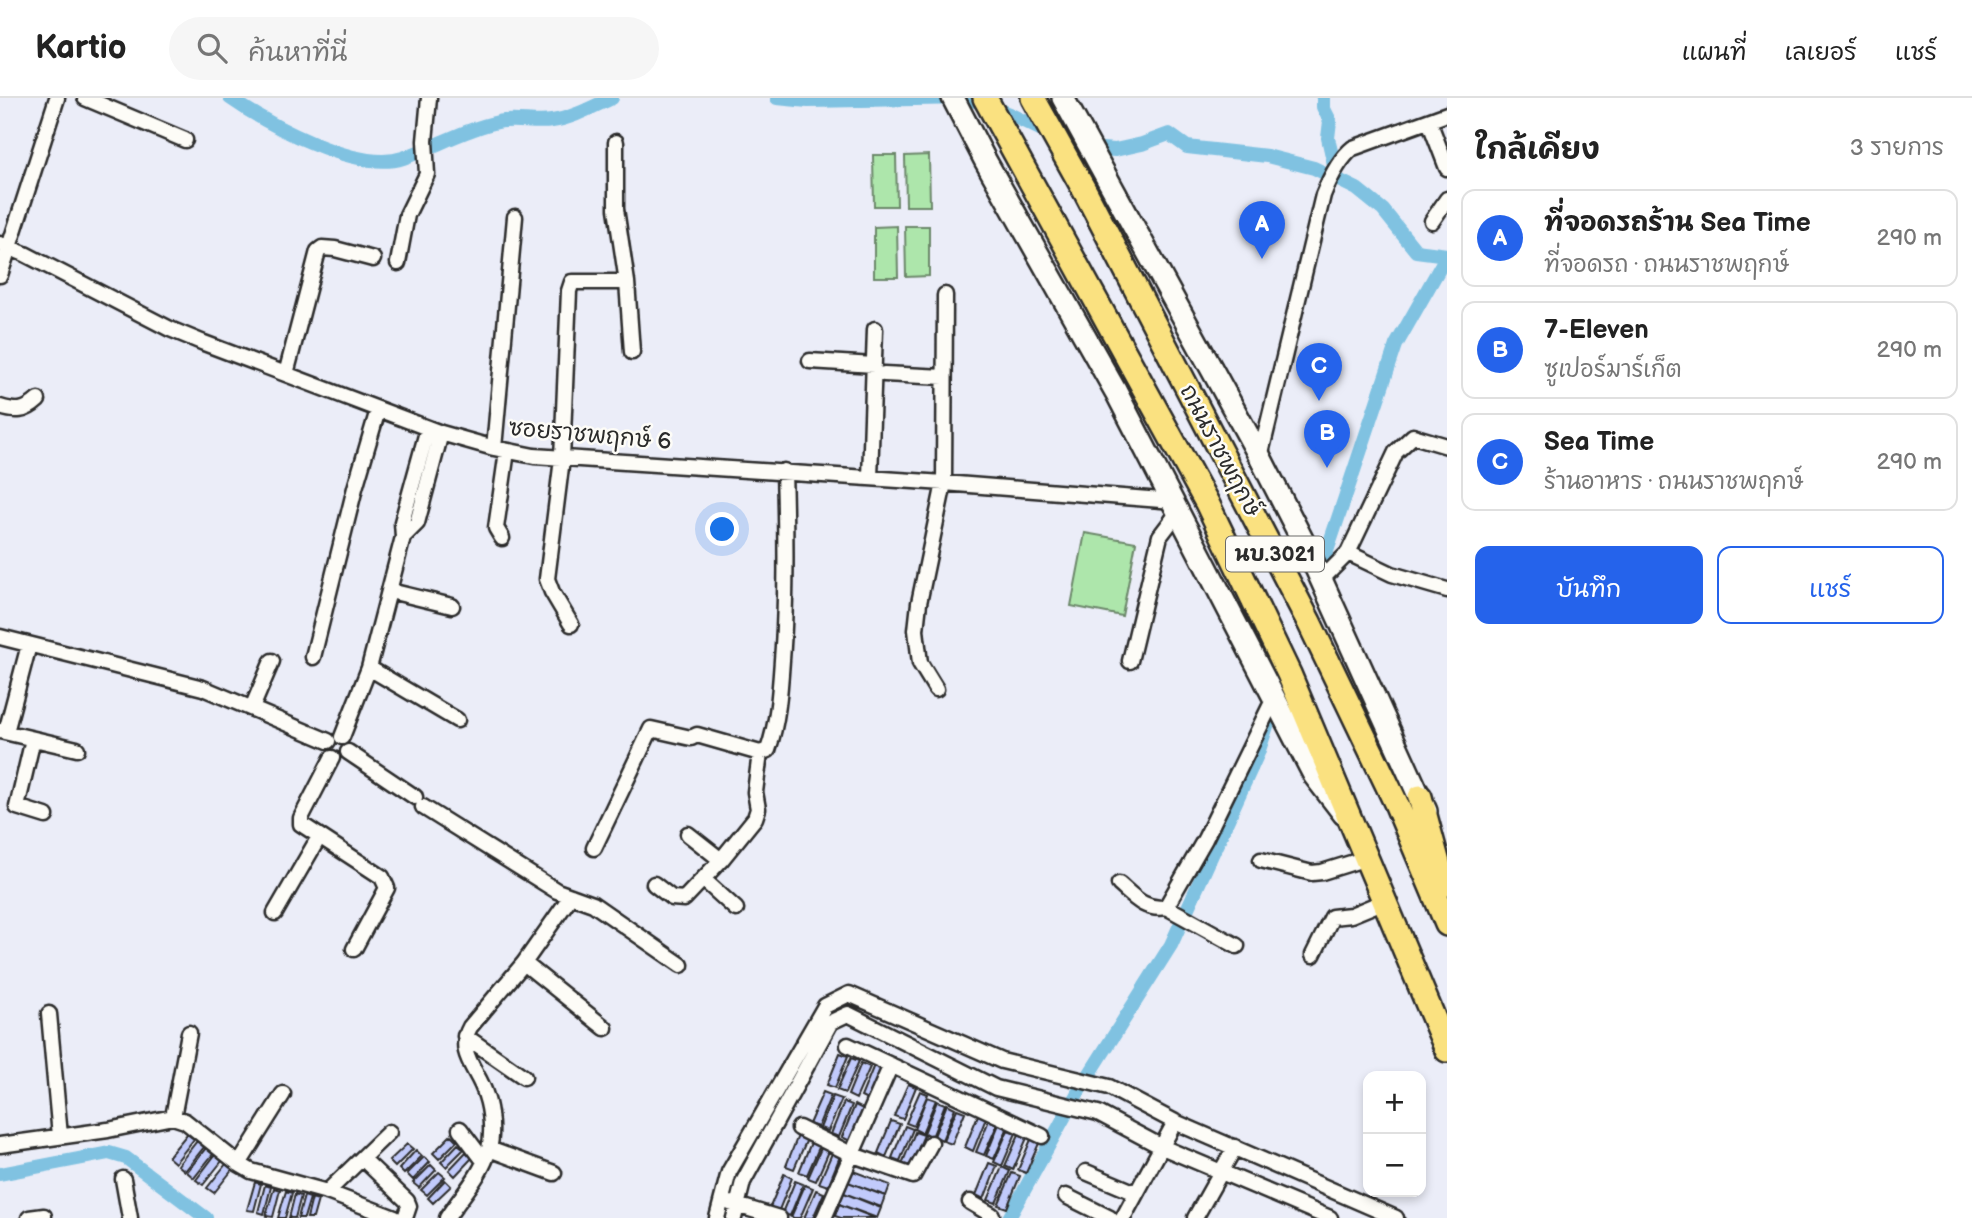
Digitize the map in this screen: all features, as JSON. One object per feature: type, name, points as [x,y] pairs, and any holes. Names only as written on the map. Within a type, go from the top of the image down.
[{"type":"main road","name":"ถนนราชพฤกษ์","points":[[953,98],[1177,506],[1314,775],[1330,799],[1351,821]]},
{"type":"main road","name":"ถนนราชพฤกษ์","points":[[985,98],[1207,503],[1289,674],[1447,1050]]},
{"type":"main road","name":"ถนนราชพฤกษ์","points":[[1033,98],[1086,193],[1310,622],[1396,803],[1447,924]]},
{"type":"main road","name":"ถนนราชพฤกษ์","points":[[1067,105],[1260,457],[1322,579],[1447,858]]},
{"type":"main road","points":[[1420,797],[1447,897]]},
{"type":"street","points":[[0,275],[5,246],[57,98]]},
{"type":"street","points":[[85,98],[185,140]]},
{"type":"street","points":[[397,263],[411,203],[426,179],[425,141],[429,98]]},
{"type":"street","points":[[1260,457],[1329,179],[1346,153],[1360,145],[1447,114]]},
{"type":"street","points":[[1429,121],[1447,168]]},
{"type":"street","points":[[616,142],[617,209],[627,282],[632,352]]},
{"type":"street","points":[[1432,221],[1447,199]]},
{"type":"street","points":[[502,538],[496,528],[516,217]]},
{"type":"street","name":"ซอยราชพฤกษ์ 6","points":[[5,246],[170,329],[434,431],[501,450],[562,458],[944,482],[1177,506]]},
{"type":"street","points":[[286,374],[318,251],[322,248],[334,249],[373,259]]},
{"type":"street","points":[[571,624],[547,579],[562,458],[570,286],[572,282],[627,282]]},
{"type":"street","points":[[936,688],[920,663],[916,630],[944,482],[944,295]]},
{"type":"street","points":[[870,478],[879,369],[875,329]]},
{"type":"street","points":[[810,361],[944,377]]},
{"type":"street","points":[[0,407],[21,411],[38,400]]},
{"type":"street","points":[[313,657],[355,488],[378,410]]},
{"type":"street","points":[[332,758],[327,751],[369,668],[403,537],[402,522],[434,431]]},
{"type":"street","points":[[1322,579],[1348,553],[1396,452],[1413,436],[1447,446]]},
{"type":"street","points":[[594,848],[651,729],[692,738],[698,736],[760,753],[767,751],[770,746],[779,695],[785,595],[785,471]]},
{"type":"street","points":[[1130,661],[1160,536],[1177,506]]},
{"type":"street","points":[[1348,553],[1392,574],[1447,590]]},
{"type":"street","points":[[390,591],[452,607]]},
{"type":"street","points":[[0,637],[203,688],[348,743],[348,752],[342,758],[332,758]]},
{"type":"street","points":[[29,645],[3,732],[77,749]]},
{"type":"street","points":[[252,708],[272,661]]},
{"type":"street","points":[[369,668],[457,720]]},
{"type":"street","points":[[1166,907],[1205,839],[1274,698]]},
{"type":"street","points":[[33,739],[17,807],[46,816]]},
{"type":"street","points":[[348,752],[419,802],[550,887],[593,904],[681,965]]},
{"type":"street","points":[[654,884],[672,898],[684,899],[721,860],[755,818],[758,809],[756,782],[760,753]]},
{"type":"street","points":[[332,758],[301,818],[301,824],[386,882],[386,893],[354,949]]},
{"type":"street","points":[[688,834],[721,860]]},
{"type":"street","points":[[275,913],[319,837]]},
{"type":"street","points":[[1262,860],[1312,873],[1367,858]]},
{"type":"street","points":[[703,879],[736,909]]},
{"type":"street","points":[[1119,884],[1146,907],[1166,907],[1237,946]]},
{"type":"street","points":[[447,1218],[477,1177],[486,1155],[490,1124],[488,1101],[465,1050],[465,1036],[524,963],[571,896]]},
{"type":"street","points":[[1313,955],[1332,917],[1351,915],[1385,901]]},
{"type":"street","points":[[524,963],[606,1028]]},
{"type":"street","points":[[717,1218],[729,1172],[825,1006],[849,994],[1002,1061],[1109,1087],[1175,1122],[1396,1218]]},
{"type":"street","points":[[48,1014],[60,1136]]},
{"type":"street","points":[[736,1211],[743,1182],[831,1022],[848,1014],[996,1088],[1098,1113],[1163,1147],[1330,1218]]},
{"type":"street","points":[[173,1116],[189,1033]]},
{"type":"street","points":[[465,1036],[524,1077]]},
{"type":"street","points":[[848,1045],[1042,1136]]},
{"type":"street","points":[[824,1218],[891,1065]]},
{"type":"street","points":[[239,1164],[283,1094]]},
{"type":"street","points":[[0,1145],[108,1130],[173,1116],[185,1121],[239,1164],[263,1176],[327,1192],[395,1218]]},
{"type":"street","points":[[1123,1218],[1175,1122]]},
{"type":"street","points":[[799,1128],[853,1155],[913,1176],[931,1143]]},
{"type":"street","points":[[460,1129],[486,1155],[554,1173]]},
{"type":"street","points":[[327,1192],[388,1132]]},
{"type":"street","points":[[1195,1218],[1236,1147]]},
{"type":"street","points":[[362,1158],[407,1201],[409,1206],[405,1218]]},
{"type":"street","points":[[1086,1172],[1136,1193]]},
{"type":"street","points":[[123,1179],[130,1218]]},
{"type":"street","points":[[1066,1196],[1110,1218]]},
{"type":"street","points":[[721,1201],[736,1211],[777,1217]]},
{"type":"street","points":[[970,1202],[992,1215],[990,1218]]},
{"type":"green space","points":[[873,155],[896,155],[897,206],[874,206]]},
{"type":"green space","points":[[929,155],[930,206],[906,206],[905,156]]},
{"type":"green space","points":[[897,226],[898,277],[874,277],[874,227]]},
{"type":"green space","points":[[905,226],[929,226],[929,276],[906,277]]},
{"type":"green space","points":[[1085,533],[1136,542],[1122,616],[1071,606]]},
{"type":"building","points":[[840,1053],[848,1056],[835,1088],[827,1085]]},
{"type":"building","points":[[851,1058],[859,1061],[845,1093],[837,1090]]},
{"type":"building","points":[[861,1063],[870,1067],[856,1099],[848,1095]]},
{"type":"building","points":[[874,1065],[882,1068],[869,1101],[861,1097]]},
{"type":"building","points":[[908,1084],[916,1087],[903,1119],[894,1116]]},
{"type":"building","points":[[920,1091],[928,1094],[914,1126],[906,1123]]},
{"type":"building","points":[[823,1092],[831,1095],[818,1127],[809,1124]]},
{"type":"building","points":[[833,1096],[842,1099],[828,1131],[820,1128]]},
{"type":"building","points":[[927,1097],[936,1100],[922,1133],[914,1129]]},
{"type":"building","points":[[937,1101],[945,1104],[932,1137],[924,1133]]},
{"type":"building","points":[[844,1102],[852,1105],[839,1137],[831,1134]]},
{"type":"building","points":[[947,1104],[955,1108],[942,1140],[934,1136]]},
{"type":"building","points":[[855,1105],[863,1109],[850,1141],[842,1137]]},
{"type":"building","points":[[957,1109],[965,1112],[952,1144],[943,1141]]},
{"type":"building","points":[[978,1115],[986,1118],[973,1151],[965,1147]]},
{"type":"building","points":[[989,1120],[998,1123],[984,1155],[976,1152]]},
{"type":"building","points":[[891,1121],[900,1124],[886,1157],[878,1153]]},
{"type":"building","points":[[999,1124],[1008,1127],[994,1159],[986,1156]]},
{"type":"building","points":[[905,1126],[913,1129],[900,1161],[892,1158]]},
{"type":"building","points":[[1008,1130],[1016,1133],[1002,1166],[994,1162]]},
{"type":"building","points":[[915,1132],[924,1135],[910,1168],[902,1164]]},
{"type":"building","points":[[799,1133],[808,1137],[794,1169],[786,1166]]},
{"type":"building","points":[[187,1134],[194,1139],[175,1163],[168,1157]]},
{"type":"building","points":[[1019,1134],[1027,1138],[1013,1170],[1005,1166]]},
{"type":"building","points":[[451,1135],[457,1141],[439,1159],[433,1153]]},
{"type":"building","points":[[1032,1137],[1040,1141],[1026,1173],[1018,1170]]},
{"type":"building","points":[[812,1140],[821,1143],[807,1175],[799,1172]]},
{"type":"building","points":[[197,1141],[204,1147],[185,1171],[178,1165]]},
{"type":"building","points":[[407,1144],[413,1149],[395,1167],[389,1161]]},
{"type":"building","points":[[458,1144],[464,1149],[446,1167],[441,1162]]},
{"type":"building","points":[[822,1146],[830,1149],[816,1181],[808,1178]]},
{"type":"building","points":[[206,1148],[213,1154],[194,1178],[187,1172]]},
{"type":"building","points":[[416,1150],[422,1156],[404,1174],[399,1169]]},
{"type":"building","points":[[833,1151],[841,1154],[828,1186],[819,1183]]},
{"type":"building","points":[[466,1152],[472,1158],[455,1176],[449,1170]]},
{"type":"building","points":[[215,1155],[222,1161],[203,1185],[196,1180]]},
{"type":"building","points":[[424,1157],[430,1162],[413,1180],[407,1174]]},
{"type":"building","points":[[989,1163],[997,1166],[984,1199],[976,1195]]},
{"type":"building","points":[[226,1164],[233,1169],[214,1193],[207,1188]]},
{"type":"building","points":[[431,1165],[436,1170],[419,1188],[413,1183]]},
{"type":"building","points":[[1002,1167],[1010,1171],[996,1203],[988,1200]]},
{"type":"building","points":[[853,1171],[890,1185],[886,1196],[848,1182]]},
{"type":"building","points":[[439,1172],[445,1177],[427,1195],[421,1190]]},
{"type":"building","points":[[1012,1173],[1020,1176],[1007,1208],[998,1205]]},
{"type":"building","points":[[784,1174],[792,1178],[779,1210],[770,1207]]},
{"type":"building","points":[[445,1180],[451,1186],[433,1203],[428,1198]]},
{"type":"building","points":[[795,1181],[803,1184],[790,1216],[782,1213]]},
{"type":"building","points":[[255,1182],[261,1184],[254,1211],[247,1210]]},
{"type":"building","points":[[848,1182],[885,1196],[881,1207],[844,1193]]},
{"type":"building","points":[[265,1185],[271,1187],[264,1214],[258,1212]]},
{"type":"building","points":[[805,1185],[813,1188],[800,1218],[791,1217]]},
{"type":"building","points":[[274,1188],[280,1190],[273,1217],[266,1216]]},
{"type":"building","points":[[816,1190],[824,1193],[813,1218],[804,1218]]},
{"type":"building","points":[[286,1191],[292,1193],[285,1218],[278,1218]]},
{"type":"building","points":[[844,1193],[881,1208],[877,1218],[839,1204]]},
{"type":"building","points":[[295,1194],[301,1196],[295,1218],[289,1218]]},
{"type":"building","points":[[304,1196],[310,1198],[304,1218],[298,1218]]},
{"type":"building","points":[[312,1198],[318,1200],[313,1218],[307,1218]]},
{"type":"building","points":[[839,1204],[875,1218],[835,1216]]},
{"type":"waterway","points":[[230,98],[266,120],[313,143],[362,159],[384,161],[403,158],[486,125],[504,121],[560,120],[612,98]]},
{"type":"waterway","points":[[777,98],[808,101],[968,98],[1009,114],[1077,147],[1115,150],[1169,134],[1187,147],[1267,156],[1314,168],[1357,189],[1383,210],[1416,251],[1447,255]]},
{"type":"waterway","points":[[1323,98],[1323,107],[1330,121],[1328,138],[1337,178]]},
{"type":"waterway","points":[[1324,560],[1396,345],[1447,255]]},
{"type":"waterway","points":[[1009,1218],[1077,1094],[1171,945],[1258,753],[1267,726]]},
{"type":"waterway","points":[[0,1174],[109,1153],[126,1158],[206,1218]]},
{"type":"place","name":"ที่จอดรถร้าน Sea Time","points":[[1262,259]]},
{"type":"place","name":"Sea Time","points":[[1319,401]]},
{"type":"place","name":"7-Eleven","points":[[1327,468]]}]
